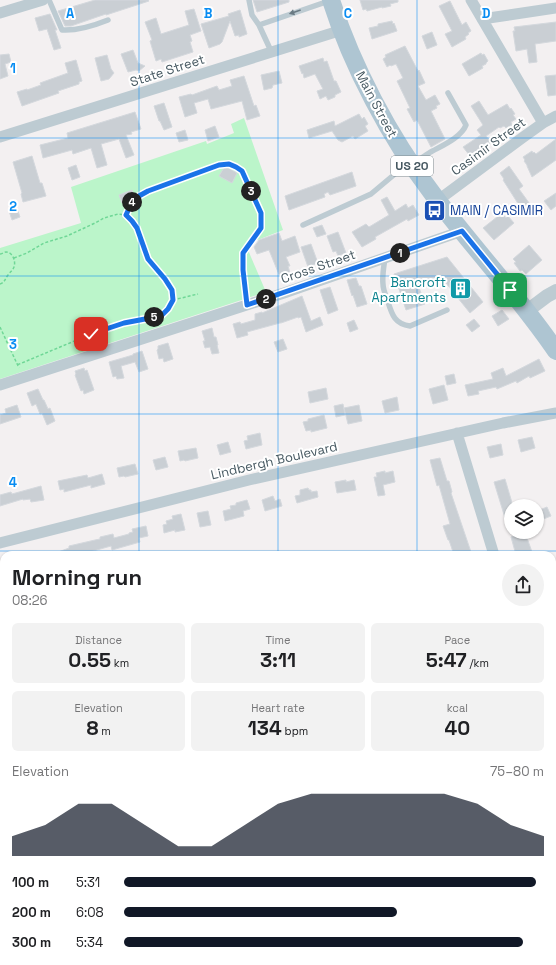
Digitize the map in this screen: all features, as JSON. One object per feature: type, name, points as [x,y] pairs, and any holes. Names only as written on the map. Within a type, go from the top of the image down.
[{"type":"main road","name":"Main Street","points":[[331,0],[357,65],[376,104],[410,163],[437,200],[527,311],[556,351]]},
{"type":"street","points":[[0,13],[43,0]]},
{"type":"street","points":[[471,0],[543,123]]},
{"type":"street","points":[[482,19],[556,8]]},
{"type":"street","name":"State Street","points":[[0,137],[342,30]]},
{"type":"street","name":"Casimir Street","points":[[437,200],[543,123],[556,116]]},
{"type":"street","name":"Cross Street","points":[[0,385],[247,305],[462,231]]},
{"type":"street","points":[[527,311],[556,291]]},
{"type":"street","name":"Lindbergh Boulevard","points":[[0,543],[249,480],[457,433],[556,413]]},
{"type":"street","points":[[457,433],[493,551]]},
{"type":"lane","points":[[49,0],[62,30],[88,27],[108,20]]},
{"type":"lane","points":[[249,0],[252,15],[259,25],[272,52]]},
{"type":"lane","points":[[308,0],[310,7]]},
{"type":"lane","points":[[259,25],[331,0]]},
{"type":"lane","points":[[303,225],[371,194],[410,163],[450,141],[464,129],[466,125],[448,93]]},
{"type":"lane","points":[[242,171],[261,213],[261,228],[243,253],[243,270],[247,305]]},
{"type":"lane","points":[[385,258],[383,278],[384,291],[392,314],[397,321],[404,325],[410,326],[447,310]]},
{"type":"path","points":[[126,215],[132,202],[148,191],[219,165],[229,164],[242,171]]},
{"type":"path","points":[[14,258],[27,253],[44,243],[73,234],[104,218],[118,214],[126,215],[137,228],[148,259],[172,290],[173,300],[168,309],[162,315],[108,327],[17,364]]},
{"type":"path","points":[[0,254],[6,252],[9,253],[12,255],[15,262],[14,268],[4,282],[0,284]]},
{"type":"path","points":[[173,300],[198,294]]},
{"type":"path","points":[[0,327],[19,370]]},
{"type":"green space","points":[[244,118],[283,230],[255,241],[248,250],[266,292],[0,379],[0,248],[81,223],[71,187],[206,141],[207,144],[234,133],[231,124]]},
{"type":"building","points":[[95,0],[149,1],[71,26],[65,26],[58,11]]},
{"type":"building","points":[[253,0],[289,0],[289,2],[257,12]]},
{"type":"building","points":[[360,0],[398,0],[398,2],[390,4],[391,6],[367,11],[366,9],[363,10]]},
{"type":"building","points":[[450,1],[462,25],[466,22],[471,31],[465,37],[466,39],[452,47],[445,34],[452,31],[439,6]]},
{"type":"building","points":[[194,9],[201,31],[190,35],[192,41],[190,42],[193,52],[162,62],[161,59],[156,61],[150,41],[152,40],[145,22],[156,18],[161,34],[189,25],[185,11]]},
{"type":"building","points":[[240,10],[247,34],[239,37],[239,35],[235,36],[230,21],[222,42],[209,48],[201,24],[229,16],[228,14]]},
{"type":"building","points":[[50,14],[57,30],[55,30],[61,48],[54,50],[47,29],[39,31],[35,18]]},
{"type":"building","points":[[392,21],[397,31],[372,39],[369,28],[378,26],[378,24]]},
{"type":"building","points":[[556,22],[556,41],[535,44],[537,62],[529,63],[527,49],[516,51],[513,31],[515,31],[514,27]]},
{"type":"building","points":[[432,32],[437,45],[427,49],[422,36]]},
{"type":"building","points":[[405,46],[425,83],[418,86],[426,100],[435,95],[440,104],[436,106],[437,108],[431,111],[445,139],[431,147],[417,120],[414,122],[407,109],[410,108],[397,81],[403,78],[396,64],[387,67],[383,59],[386,57],[385,55]]},
{"type":"building","points":[[133,50],[138,63],[145,66],[139,71],[136,70],[128,72],[121,54]]},
{"type":"building","points":[[481,53],[482,55],[484,54],[488,61],[482,66],[483,68],[469,76],[462,64]]},
{"type":"building","points":[[9,54],[11,62],[5,64],[8,76],[0,79],[0,55]]},
{"type":"building","points":[[107,55],[111,69],[114,73],[109,79],[101,81],[95,58]]},
{"type":"building","points":[[323,58],[324,62],[327,61],[334,81],[336,81],[341,92],[328,100],[326,96],[320,99],[317,91],[323,89],[315,74],[304,78],[299,66]]},
{"type":"building","points":[[76,60],[82,81],[79,82],[79,84],[22,106],[17,92],[41,85],[40,83],[68,73],[65,63]]},
{"type":"building","points":[[279,71],[282,83],[273,85],[272,88],[264,90],[261,75]]},
{"type":"building","points":[[556,75],[556,95],[548,96],[545,76]]},
{"type":"building","points":[[244,76],[254,106],[256,105],[260,116],[247,120],[242,101],[211,109],[208,99],[194,103],[197,113],[185,117],[179,97],[192,95],[217,86],[219,90],[232,86],[230,80]]},
{"type":"building","points":[[479,101],[488,115],[507,104],[515,114],[513,115],[516,119],[511,122],[512,125],[506,128],[504,126],[499,127],[486,136],[491,142],[490,144],[474,156],[473,154],[470,156],[463,147],[481,135],[477,130],[483,125],[471,106]]},
{"type":"building","points":[[164,103],[172,127],[164,130],[154,106]]},
{"type":"building","points":[[135,112],[141,129],[131,132],[132,134],[126,135],[134,155],[126,158],[119,139],[101,144],[107,165],[97,168],[91,148],[73,154],[72,150],[43,158],[40,145],[68,138],[67,133]]},
{"type":"building","points":[[359,114],[362,119],[364,117],[368,124],[365,126],[368,131],[355,139],[353,136],[342,142],[338,140],[332,131],[309,138],[307,130],[334,121],[335,126]]},
{"type":"building","points":[[215,126],[219,137],[208,141],[205,130]]},
{"type":"building","points":[[185,130],[188,140],[179,142],[176,133]]},
{"type":"building","points":[[556,139],[556,160],[532,177],[523,157],[532,151],[536,154]]},
{"type":"building","points":[[32,156],[40,183],[42,183],[46,196],[23,202],[22,193],[13,162]]},
{"type":"building","points":[[76,165],[80,177],[72,180],[68,168]]},
{"type":"building","points":[[225,166],[237,173],[232,183],[219,176]]},
{"type":"building","points":[[509,166],[523,186],[519,189],[532,207],[524,213],[500,173]]},
{"type":"building","points":[[352,172],[356,186],[330,195],[328,192],[324,194],[325,197],[289,210],[285,196]]},
{"type":"building","points":[[132,190],[135,199],[122,203],[119,195]]},
{"type":"building","points":[[556,193],[556,206],[551,210],[544,201]]},
{"type":"building","points":[[387,197],[395,211],[406,204],[408,208],[413,205],[419,215],[408,221],[407,219],[375,237],[376,239],[362,247],[352,232],[366,224],[369,227],[389,215],[381,200]]},
{"type":"building","points":[[17,208],[20,217],[12,220],[9,211]]},
{"type":"building","points":[[502,213],[506,218],[508,216],[514,223],[494,240],[483,228]]},
{"type":"building","points":[[322,225],[326,234],[317,237],[313,228]]},
{"type":"building","points":[[338,232],[346,253],[338,256],[336,251],[333,252],[327,236]]},
{"type":"building","points":[[279,233],[282,241],[295,236],[300,252],[286,257],[290,266],[288,266],[290,273],[280,277],[269,250],[257,254],[254,247],[259,240]]},
{"type":"building","points":[[311,244],[318,263],[308,267],[301,247]]},
{"type":"building","points":[[529,245],[542,260],[526,274],[522,270],[520,271],[513,259]]},
{"type":"building","name":"Bancroft Apartments","points":[[447,257],[483,302],[470,313],[441,277],[418,285],[425,304],[406,310],[394,274]]},
{"type":"building","points":[[356,278],[359,286],[361,286],[367,304],[357,307],[347,280]]},
{"type":"building","points":[[330,287],[338,310],[328,314],[320,290]]},
{"type":"building","points":[[302,296],[311,321],[320,317],[323,325],[306,332],[301,317],[298,317],[247,332],[248,335],[237,338],[233,324],[240,322],[241,324],[255,320],[255,314],[262,313]]},
{"type":"building","points":[[502,310],[509,319],[498,326],[492,316]]},
{"type":"building","points":[[474,319],[480,326],[472,332],[466,325]]},
{"type":"building","points":[[354,320],[358,329],[350,332],[347,323]]},
{"type":"building","points":[[212,328],[214,337],[216,337],[219,353],[212,354],[210,347],[205,348],[203,341],[205,341],[202,331]]},
{"type":"building","points":[[283,339],[287,349],[278,352],[274,342]]},
{"type":"building","points":[[168,343],[173,359],[164,362],[163,358],[159,359],[157,350],[158,346]]},
{"type":"building","points":[[142,351],[148,369],[139,372],[135,362],[121,366],[124,378],[117,379],[116,376],[113,377],[109,362]]},
{"type":"building","points":[[539,359],[545,371],[530,378],[529,376],[517,383],[516,381],[497,389],[496,387],[478,391],[479,394],[468,396],[465,385],[493,379],[491,373],[503,368],[506,376]]},
{"type":"building","points":[[84,368],[85,371],[87,370],[94,390],[84,394],[83,390],[81,391],[75,371]]},
{"type":"building","points":[[454,374],[456,383],[447,385],[445,376]]},
{"type":"building","points":[[444,385],[448,400],[433,404],[429,389]]},
{"type":"building","points":[[326,388],[328,399],[310,403],[308,392]]},
{"type":"building","points":[[38,389],[48,409],[50,408],[55,421],[47,425],[36,404],[32,406],[27,393]]},
{"type":"building","points":[[397,397],[399,410],[385,413],[382,401]]},
{"type":"building","points":[[343,404],[345,415],[336,417],[334,406]]},
{"type":"building","points":[[17,405],[21,417],[0,424],[0,415],[6,413],[5,409]]},
{"type":"building","points":[[359,405],[362,421],[348,424],[344,408]]},
{"type":"building","points":[[324,415],[327,428],[311,432],[311,430],[306,431],[303,422],[308,421],[308,419]]},
{"type":"building","points":[[260,433],[262,445],[246,449],[244,441],[248,440],[247,436]]},
{"type":"building","points":[[532,437],[535,448],[521,452],[518,440]]},
{"type":"building","points":[[228,442],[231,452],[220,455],[217,445]]},
{"type":"building","points":[[501,444],[503,455],[490,458],[487,447]]},
{"type":"building","points":[[196,448],[198,458],[180,461],[178,451]]},
{"type":"building","points":[[165,457],[168,467],[156,470],[153,460]]},
{"type":"building","points":[[440,458],[447,481],[449,481],[451,493],[471,551],[453,551],[443,526],[450,524],[430,460]]},
{"type":"building","points":[[135,464],[138,474],[119,477],[117,468]]},
{"type":"building","points":[[385,471],[385,473],[393,471],[395,482],[383,485],[385,495],[378,496],[374,477],[377,477],[376,473]]},
{"type":"building","points":[[102,474],[105,484],[91,488],[91,485],[64,492],[64,489],[60,490],[58,481],[87,475],[88,478]]},
{"type":"building","points":[[505,479],[511,499],[504,499],[504,515],[494,482]]},
{"type":"building","points":[[346,480],[346,482],[354,480],[356,490],[337,493],[335,482]]},
{"type":"building","points":[[41,486],[44,500],[31,502],[30,499],[23,499],[0,506],[0,495],[11,492],[12,494]]},
{"type":"building","points":[[308,488],[311,492],[317,491],[318,497],[297,503],[295,496],[300,495],[300,490]]},
{"type":"building","points":[[273,496],[275,501],[280,499],[282,506],[265,511],[262,500]]},
{"type":"building","points":[[247,500],[250,509],[243,511],[244,516],[225,521],[223,511],[231,509],[230,506],[236,505],[236,503]]},
{"type":"building","points":[[547,507],[551,516],[544,519],[544,508]]},
{"type":"building","points":[[208,511],[211,525],[200,527],[197,513]]},
{"type":"building","points":[[181,514],[185,530],[175,532],[175,530],[164,533],[163,525],[167,524],[166,521],[173,519],[172,516]]},
{"type":"building","points":[[146,526],[148,536],[139,538],[140,542],[112,550],[111,546],[93,551],[61,551],[69,548],[69,546],[100,539],[100,537],[113,534],[114,538],[129,534],[133,532],[132,529]]},
{"type":"building","points":[[512,539],[527,539],[532,551],[515,551]]},
{"type":"place","name":"MAIN / CASIMIR","points":[[434,210]]},
{"type":"place","name":"Bancroft Apartments","points":[[461,289]]},
{"type":"route","points":[[91,334],[108,327],[162,315],[172,304],[172,290],[148,259],[137,228],[126,215],[132,202],[148,191],[219,165],[229,164],[242,171],[261,213],[261,228],[243,253],[243,270],[247,305],[462,231],[510,290]]}]
